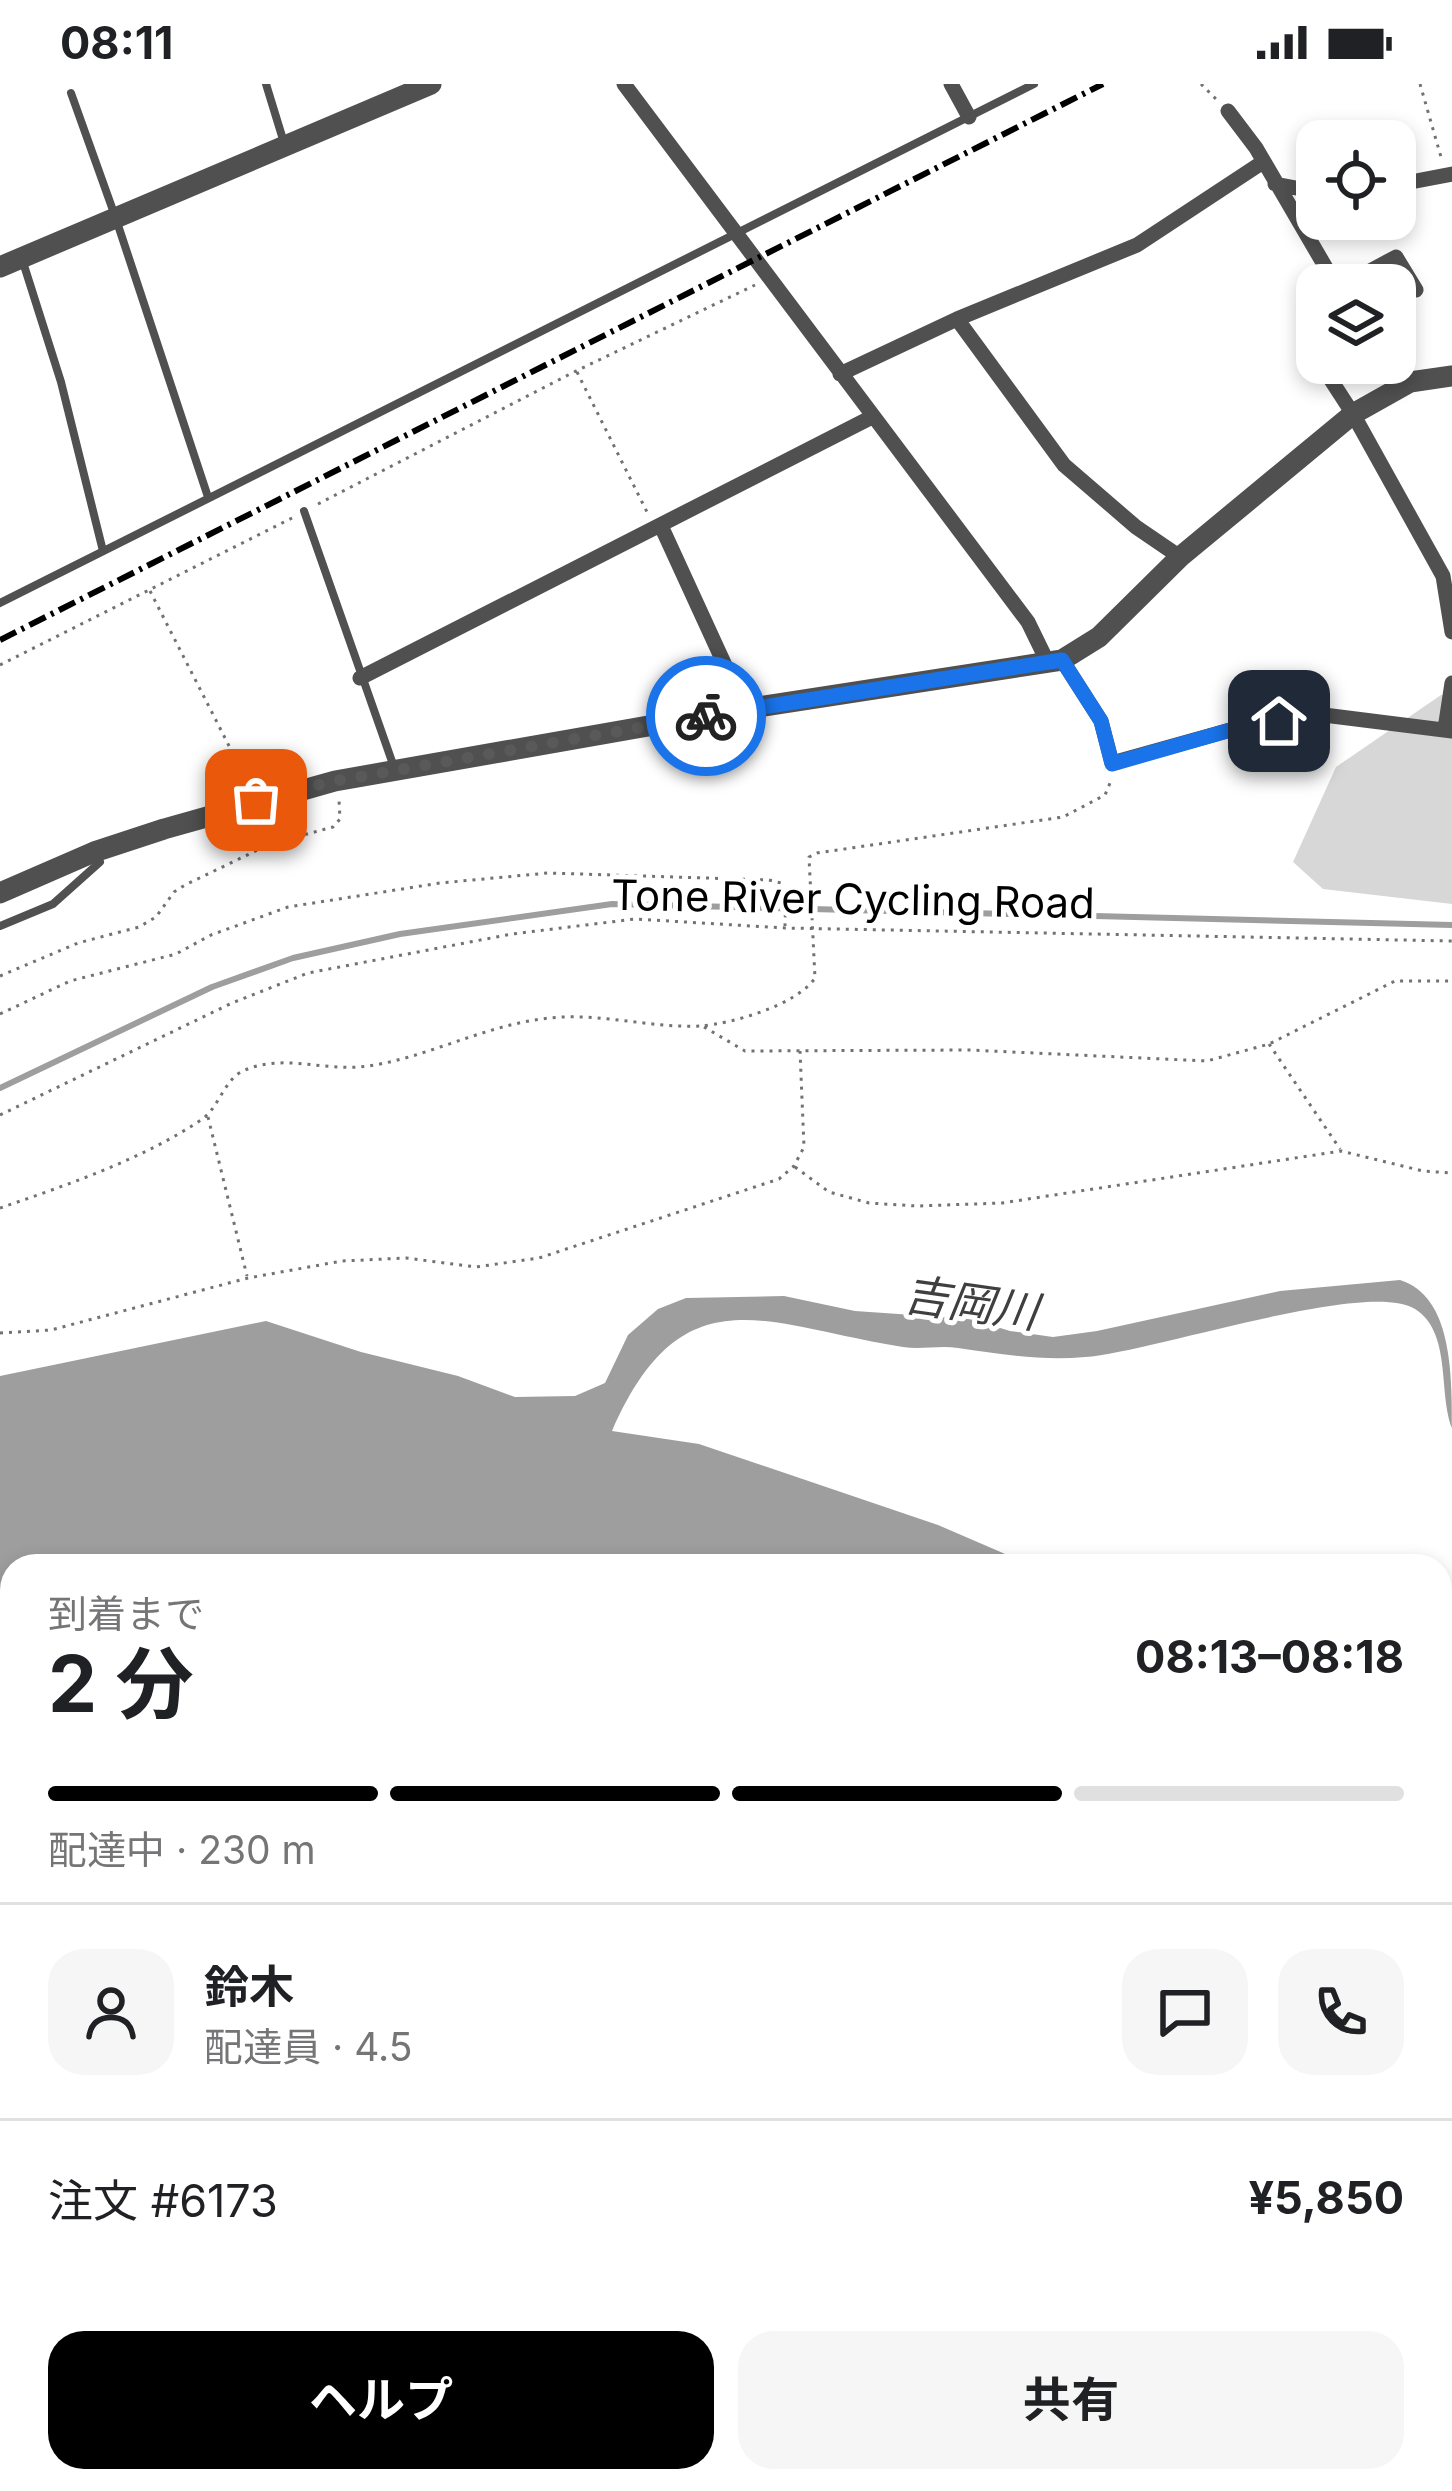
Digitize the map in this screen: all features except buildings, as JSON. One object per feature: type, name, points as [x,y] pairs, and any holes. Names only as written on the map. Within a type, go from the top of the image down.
[{"type":"street","points":[[11,263],[431,84]]},
{"type":"street","points":[[624,84],[1101,721],[1112,764],[1241,727],[1316,714],[1449,730],[1452,683]]},
{"type":"street","points":[[952,84],[969,117]]},
{"type":"street","points":[[1228,111],[1326,264]]},
{"type":"street","points":[[841,374],[956,319],[1137,245],[1264,162]]},
{"type":"street","points":[[1416,181],[1449,174]]},
{"type":"street","points":[[1275,184],[1296,188]]},
{"type":"street","points":[[956,319],[1064,465],[1136,527],[1180,557]]},
{"type":"street","points":[[4,885],[256,800],[745,709],[1055,661],[1100,637],[1180,557],[1353,414],[1410,382],[1452,376]]},
{"type":"street","points":[[1334,384],[1443,576],[1452,632]]},
{"type":"street","points":[[360,678],[872,417]]},
{"type":"street","points":[[659,529],[745,709]]},
{"type":"lane","points":[[266,84],[286,148]]},
{"type":"lane","points":[[0,585],[3,602],[1034,84]]},
{"type":"lane","points":[[70,93],[116,216],[208,497]]},
{"type":"lane","points":[[11,263],[61,382],[103,551]]},
{"type":"lane","points":[[304,511],[396,772]]},
{"type":"lane","points":[[0,926],[53,904],[100,862],[94,853]]},
{"type":"path","points":[[1201,84],[1228,111]]},
{"type":"path","points":[[1420,84],[1449,174]]},
{"type":"path","points":[[0,664],[576,370],[767,279]]},
{"type":"path","points":[[576,370],[659,529]]},
{"type":"path","points":[[149,589],[256,800]]},
{"type":"path","points":[[0,1208],[66,1185],[208,1116],[237,1073],[276,1062],[359,1067],[506,1024],[562,1017],[702,1026],[799,996],[815,978],[811,856],[1063,817],[1105,795],[1112,764]]},
{"type":"path","points":[[0,976],[78,943],[139,927],[185,885],[270,844],[333,826],[340,819],[340,804]]},
{"type":"path","points":[[0,1014],[70,981],[176,954],[211,935],[288,907],[440,883],[548,872],[769,880],[781,883],[786,892],[785,928]]},
{"type":"path","name":"Tone River Cycling Road","points":[[0,1115],[232,1004],[308,973],[512,934],[635,919],[814,929],[1452,941]]},
{"type":"path","points":[[702,1026],[745,1051],[969,1050],[1207,1061],[1269,1044],[1395,981],[1452,981]]},
{"type":"path","points":[[1269,1044],[1341,1151]]},
{"type":"path","points":[[0,1333],[51,1330],[248,1278],[342,1261],[406,1258],[476,1268],[539,1258],[779,1179],[794,1166],[804,1147],[800,1051]]},
{"type":"path","points":[[208,1116],[248,1278]]},
{"type":"path","points":[[794,1166],[829,1192],[869,1203],[916,1206],[1003,1203],[1341,1151],[1423,1171],[1452,1173]]},
{"type":"shaded area","points":[[1452,694],[1452,904],[1323,889],[1293,862],[1336,767],[1441,695]]},
{"type":"shaded area","points":[[1400,1280],[1417,1289],[1430,1302],[1446,1339],[1452,1428],[1434,1332],[1415,1309],[1390,1302],[1307,1310],[1069,1358],[903,1347],[770,1322],[733,1320],[699,1328],[668,1347],[639,1380],[612,1431],[699,1444],[938,1525],[1005,1554],[0,1554],[0,1376],[266,1321],[515,1397],[575,1396],[605,1383],[628,1335],[658,1309],[686,1298],[784,1296],[855,1311],[971,1319],[1053,1337],[1280,1291]]},
{"type":"waterway","points":[[0,1088],[212,987],[293,958],[400,934],[612,904],[1452,925]]},
{"type":"railway","points":[[0,640],[1103,84]]},
{"type":"way so far","points":[[256,800],[335,781],[706,716]]},
{"type":"route","points":[[706,716],[1062,660],[1101,721],[1112,764],[1241,727],[1279,721]]},
{"type":"water label","name":"吉岡川","points":[[971,1303]]}]
